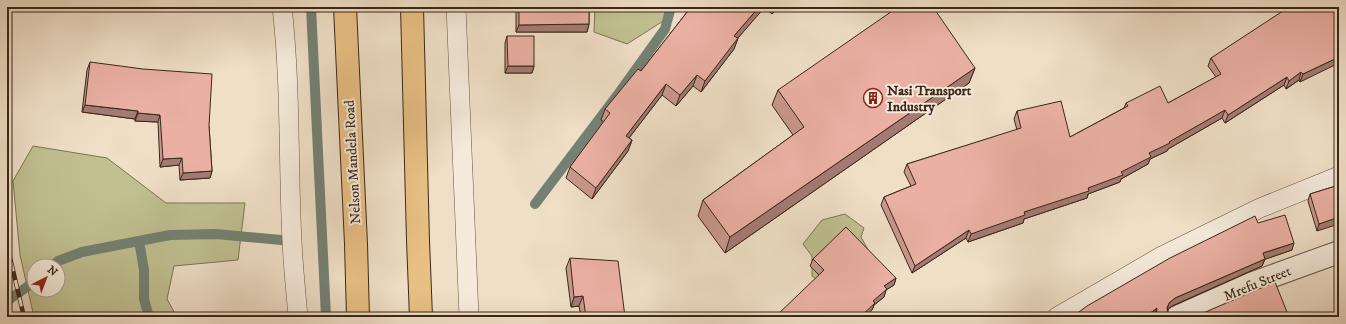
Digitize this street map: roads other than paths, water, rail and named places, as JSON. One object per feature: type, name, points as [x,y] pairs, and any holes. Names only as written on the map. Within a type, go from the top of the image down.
[{"type":"main road","name":"Nelson Mandela Road","points":[[345,7],[358,317]]},
{"type":"main road","points":[[412,7],[421,317]]},
{"type":"street","name":"Mrefu Street","points":[[1177,317],[1253,283],[1339,252]]},
{"type":"lane","points":[[282,7],[290,123],[292,242],[298,317]]},
{"type":"lane","points":[[456,7],[469,317]]},
{"type":"lane","points":[[1057,317],[1162,256],[1260,208],[1339,176]]},
{"type":"waterway","points":[[311,7],[326,317]]},
{"type":"waterway","points":[[535,204],[619,93],[665,29],[671,7]]},
{"type":"waterway","points":[[66,258],[82,252],[170,235],[216,234],[292,241]]},
{"type":"waterway","points":[[139,241],[144,270],[144,299],[149,317]]},
{"type":"waterway","points":[[7,301],[26,288]]},
{"type":"railway","points":[[7,245],[24,317]]},
{"type":"place","name":"Nasi Transport Industry","points":[[873,98]]}]
